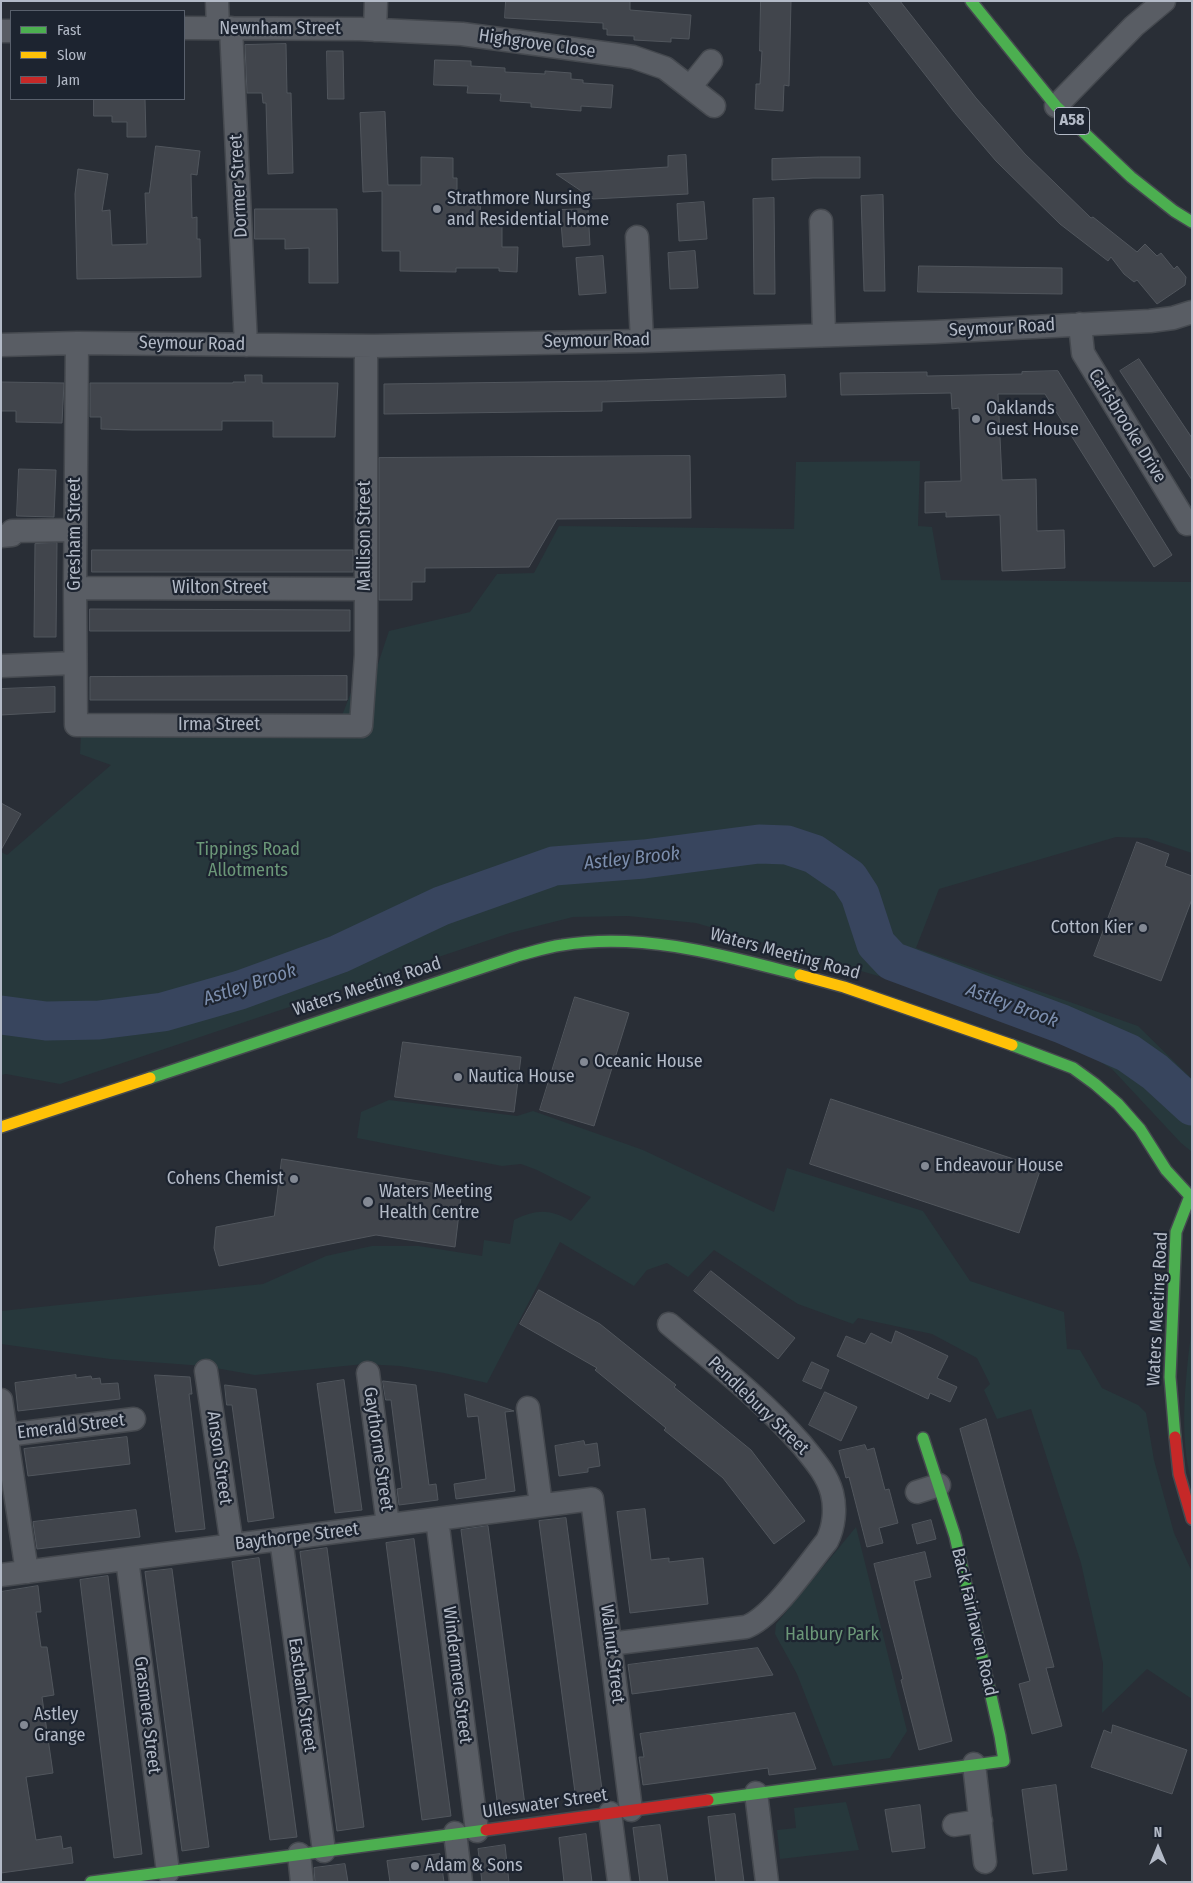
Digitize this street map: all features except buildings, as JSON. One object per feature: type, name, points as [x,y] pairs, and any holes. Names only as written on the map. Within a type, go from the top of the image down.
[{"type":"main road","name":"A58","points":[[971,1],[1056,106],[1131,177],[1174,211],[1192,222]]},
{"type":"main road","name":"Waters Meeting Road","points":[[1,1127],[517,956],[561,945],[588,942],[646,942],[709,951],[822,981],[1036,1052],[1073,1068],[1118,1104],[1140,1129],[1166,1170],[1191,1196],[1176,1232],[1170,1377],[1179,1474],[1192,1519]]},
{"type":"main road","name":"Back Fairhaven Road","points":[[923,1438],[954,1536],[1004,1760]]},
{"type":"main road","name":"Ulleswater Street","points":[[92,1882],[1004,1760]]},
{"type":"street","name":"Dormer Street","points":[[217,1],[224,28],[246,345]]},
{"type":"street","points":[[375,30],[376,1]]},
{"type":"street","points":[[1056,106],[1134,26],[1164,1]]},
{"type":"street","name":"Newnham Street","points":[[185,28],[375,30]]},
{"type":"street","name":"Highgrove Close","points":[[375,30],[462,34],[633,57],[665,68],[714,106]]},
{"type":"street","points":[[690,87],[711,61]]},
{"type":"street","points":[[821,221],[824,335]]},
{"type":"street","points":[[637,237],[642,341]]},
{"type":"street","name":"Seymour Road","points":[[1,345],[77,343],[366,346],[642,341],[935,332],[1150,321],[1172,318],[1192,312]]},
{"type":"street","name":"Carisbrooke Drive","points":[[1080,324],[1083,353],[1188,524]]},
{"type":"street","name":"Gresham Street","points":[[76,724],[74,588],[77,343]]},
{"type":"street","name":"Mallison Street","points":[[361,726],[366,655],[366,346]]},
{"type":"street","points":[[1,536],[12,535],[12,531],[75,530]]},
{"type":"street","name":"Wilton Street","points":[[74,588],[365,589]]},
{"type":"street","points":[[1,666],[75,663]]},
{"type":"street","name":"Irma Street","points":[[76,724],[361,726]]},
{"type":"street","name":"Pendlebury Street","points":[[610,1644],[746,1627],[754,1624],[774,1607],[827,1542],[831,1532],[834,1513],[832,1493],[820,1467],[789,1430],[739,1383],[669,1324]]},
{"type":"street","name":"Anson Street","points":[[206,1371],[232,1545]]},
{"type":"street","name":"Gaythorne Street","points":[[368,1373],[388,1525]]},
{"type":"street","points":[[1,1400],[27,1572]]},
{"type":"street","points":[[528,1408],[541,1505]]},
{"type":"street","name":"Emerald Street","points":[[6,1435],[134,1419]]},
{"type":"street","points":[[917,1492],[939,1484]]},
{"type":"street","name":"Walnut Street","points":[[592,1499],[610,1644],[620,1811],[619,1882]]},
{"type":"street","name":"Baythorpe Street","points":[[1,1575],[592,1499]]},
{"type":"street","name":"Windermere Street","points":[[437,1519],[477,1831]]},
{"type":"street","name":"Eastbank Street","points":[[280,1539],[324,1851]]},
{"type":"street","name":"Grasmere Street","points":[[127,1559],[168,1872]]},
{"type":"street","points":[[974,1764],[985,1862]]},
{"type":"street","points":[[756,1793],[767,1882]]},
{"type":"street","points":[[954,1824],[981,1821]]},
{"type":"street","points":[[455,1833],[461,1882]]},
{"type":"street","points":[[299,1854],[302,1882]]},
{"type":"green space","name":"Tippings Road Allotments","points":[[920,461],[918,526],[932,527],[941,580],[1192,582],[1192,853],[1147,838],[1116,837],[939,889],[916,948],[1138,1026],[1192,1079],[1192,1152],[1181,1143],[1112,1069],[1072,1045],[985,1007],[696,923],[628,916],[573,917],[510,933],[60,1084],[6,1074],[1,1075],[1,852],[7,855],[111,765],[80,754],[82,716],[341,718],[352,690],[353,670],[378,664],[389,631],[470,612],[497,574],[534,573],[559,526],[794,529],[796,462]]},
{"type":"green space","points":[[389,1100],[517,1116],[533,1111],[643,1150],[774,1212],[787,1168],[923,1211],[970,1281],[1064,1312],[1067,1349],[1080,1350],[1102,1388],[1138,1405],[1146,1413],[1154,1460],[1174,1533],[1192,1572],[1192,1699],[1147,1669],[1102,1713],[1103,1663],[1081,1563],[1031,1409],[997,1419],[984,1390],[990,1384],[977,1358],[932,1334],[858,1318],[853,1324],[798,1304],[714,1250],[688,1277],[667,1263],[647,1270],[634,1286],[560,1242],[487,1383],[444,1373],[400,1366],[364,1364],[255,1375],[204,1366],[110,1359],[1,1344],[1,1311],[263,1284],[326,1256],[372,1246],[419,1246],[482,1256],[484,1240],[510,1244],[514,1220],[536,1212],[543,1212],[556,1214],[571,1221],[591,1197],[521,1164],[502,1166],[357,1138],[361,1112]]},
{"type":"green space","points":[[1192,1326],[1192,1483],[1185,1445],[1184,1405]]},
{"type":"green space","name":"Halbury Park","points":[[856,1527],[907,1731],[890,1758],[833,1766],[797,1674],[775,1634],[776,1624]]},
{"type":"green space","points":[[846,1802],[859,1850],[780,1859],[777,1830],[796,1828],[794,1808]]},
{"type":"waterway","name":"Astley Brook","points":[[1,1015],[46,1021],[99,1020],[163,1012],[240,990],[339,954],[441,906],[554,866],[644,859],[759,844],[787,845],[814,854],[849,878],[860,895],[876,944],[892,961],[1062,1024],[1128,1053],[1155,1072],[1192,1106]]},
{"type":"traffic: fast","points":[[971,1],[1056,106],[1131,177],[1174,211],[1192,222]]},
{"type":"traffic: fast","points":[[150,1078],[517,956],[556,946],[623,941],[653,944],[712,953],[800,975]]},
{"type":"traffic: fast","points":[[1012,1045],[1073,1068],[1095,1084],[1118,1104],[1140,1129],[1166,1170],[1190,1196],[1176,1232],[1170,1377],[1175,1437]]},
{"type":"traffic: fast","points":[[708,1800],[1004,1761],[955,1536],[923,1438]]},
{"type":"traffic: fast","points":[[91,1882],[486,1830]]},
{"type":"traffic: slow","points":[[800,975],[844,987],[1012,1045]]},
{"type":"traffic: slow","points":[[1,1127],[150,1078]]},
{"type":"traffic: jam","points":[[1175,1437],[1179,1474],[1192,1519]]},
{"type":"traffic: jam","points":[[486,1830],[708,1800]]},
{"type":"place","name":"Strathmore Nursing and Residential Home","points":[[437,209]]},
{"type":"place","name":"Oaklands Guest House","points":[[976,419]]},
{"type":"place","name":"Cotton Kier","points":[[1143,928]]},
{"type":"place","name":"Oceanic House","points":[[584,1062]]},
{"type":"place","name":"Nautica House","points":[[458,1077]]},
{"type":"place","name":"Endeavour House","points":[[925,1166]]},
{"type":"place","name":"Cohens Chemist","points":[[294,1179]]},
{"type":"place","name":"Waters Meeting Health Centre","points":[[368,1202]]},
{"type":"place","name":"Astley Grange","points":[[24,1725]]},
{"type":"place","name":"Adam & Sons","points":[[415,1866]]}]
